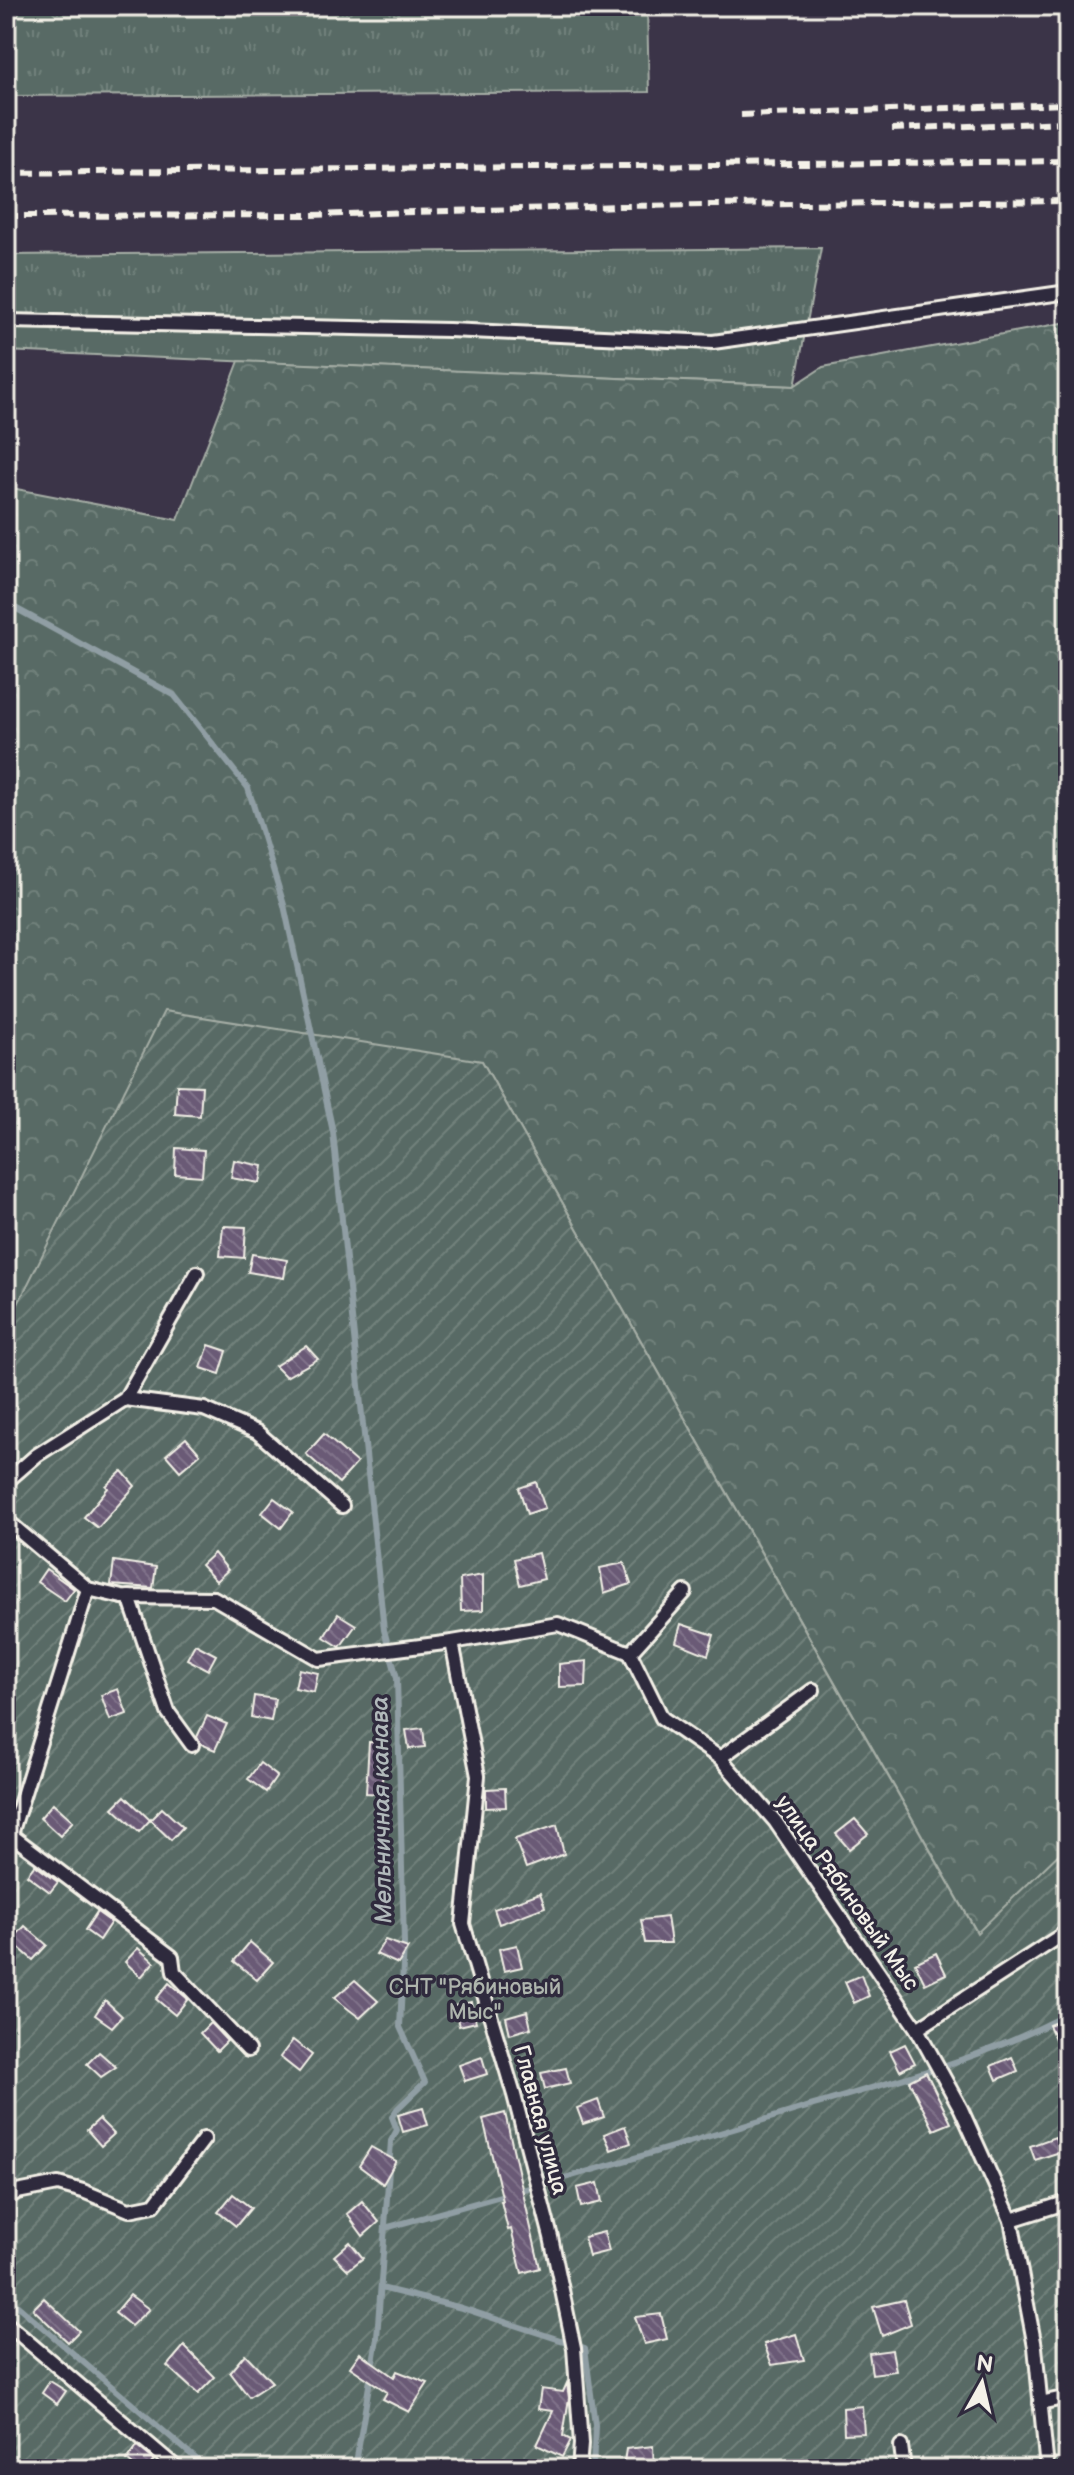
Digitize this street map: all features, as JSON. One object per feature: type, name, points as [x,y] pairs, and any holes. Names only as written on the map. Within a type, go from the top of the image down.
[{"type":"lane","points":[[6,321],[449,330],[713,342],[1068,292]]},
{"type":"lane","points":[[6,1482],[37,1455],[125,1399],[197,1273]]},
{"type":"lane","points":[[125,1399],[204,1409],[257,1432],[342,1506]]},
{"type":"lane","points":[[6,1520],[88,1589],[129,1597],[214,1598],[319,1659],[452,1642],[558,1624],[630,1653],[685,1592]]},
{"type":"lane","points":[[6,1850],[88,1589]]},
{"type":"lane","points":[[129,1597],[168,1712],[192,1745]]},
{"type":"lane","name":"Главная улица","points":[[452,1642],[478,1776],[463,1924],[514,2095],[551,2237],[574,2348],[581,2444],[579,2469]]},
{"type":"lane","name":"улица Рябиновый Мыс","points":[[630,1653],[662,1718],[720,1758],[775,1821],[917,2029],[961,2109],[1011,2220],[1035,2347],[1047,2469]]},
{"type":"lane","points":[[720,1758],[813,1690]]},
{"type":"lane","points":[[11,1835],[172,1957],[174,1972],[248,2050]]},
{"type":"lane","points":[[917,2029],[1068,1931]]},
{"type":"lane","points":[[6,2199],[17,2192],[58,2184],[129,2210],[154,2205],[204,2139]]},
{"type":"lane","points":[[1011,2220],[1068,2202]]},
{"type":"lane","points":[[6,2323],[178,2469]]},
{"type":"lane","points":[[1040,2403],[1068,2397]]},
{"type":"lane","points":[[901,2446],[904,2469]]},
{"type":"green space","points":[[6,6],[647,6],[649,92],[6,96]]},
{"type":"green space","points":[[821,248],[795,386],[6,351],[6,255]]},
{"type":"green space","points":[[1068,322],[1068,1845],[978,1934],[482,1061],[6,1328],[6,487],[178,520],[239,361],[794,386],[823,367]]},
{"type":"green space","name":"СНТ \"Рябиновый Мыс\"","points":[[164,1011],[482,1061],[977,1933],[1068,1845],[1068,2469],[6,2469],[6,1328]]},
{"type":"building","points":[[177,1085],[202,1086],[200,1116],[175,1114]]},
{"type":"building","points":[[176,1148],[204,1150],[202,1176],[175,1174]]},
{"type":"building","points":[[234,1160],[263,1166],[260,1183],[231,1178]]},
{"type":"building","points":[[223,1226],[246,1227],[244,1258],[220,1256]]},
{"type":"building","points":[[252,1254],[287,1260],[284,1278],[248,1272]]},
{"type":"building","points":[[209,1345],[227,1351],[220,1374],[201,1368]]},
{"type":"building","points":[[306,1346],[318,1359],[286,1377],[275,1366]]},
{"type":"building","points":[[324,1434],[357,1463],[339,1483],[306,1454]]},
{"type":"building","points":[[186,1438],[200,1454],[180,1471],[166,1455]]},
{"type":"building","points":[[122,1471],[135,1486],[98,1528],[84,1517],[108,1488],[106,1486]]},
{"type":"building","points":[[536,1482],[545,1508],[527,1514],[519,1488]]},
{"type":"building","points":[[274,1498],[293,1512],[281,1528],[262,1513]]},
{"type":"building","points":[[214,1553],[228,1570],[216,1581],[201,1565]]},
{"type":"building","points":[[538,1553],[544,1579],[520,1585],[514,1559]]},
{"type":"building","points":[[114,1561],[156,1567],[153,1588],[111,1585]]},
{"type":"building","points":[[624,1563],[631,1584],[604,1593],[600,1568]]},
{"type":"building","points":[[46,1569],[74,1589],[65,1601],[37,1582]]},
{"type":"building","points":[[483,1575],[483,1610],[461,1611],[460,1579]]},
{"type":"building","points":[[338,1614],[356,1625],[340,1647],[324,1637]]},
{"type":"building","points":[[681,1624],[714,1635],[708,1655],[676,1642]]},
{"type":"building","points":[[195,1644],[216,1655],[208,1670],[187,1659]]},
{"type":"building","points":[[587,1661],[586,1686],[559,1687],[559,1664]]},
{"type":"building","points":[[299,1669],[318,1673],[314,1692],[295,1688]]},
{"type":"building","points":[[118,1689],[127,1714],[110,1720],[101,1695]]},
{"type":"building","points":[[254,1696],[275,1699],[271,1721],[251,1717]]},
{"type":"building","points":[[207,1716],[227,1724],[215,1750],[201,1744],[197,1737]]},
{"type":"building","points":[[423,1728],[425,1747],[409,1749],[406,1730]]},
{"type":"building","points":[[369,1742],[385,1743],[381,1794],[366,1793]]},
{"type":"building","points":[[260,1763],[277,1776],[266,1792],[248,1779]]},
{"type":"building","points":[[505,1788],[506,1807],[486,1808],[486,1789]]},
{"type":"building","points":[[125,1796],[150,1820],[139,1832],[113,1808]]},
{"type":"building","points":[[53,1803],[73,1821],[60,1836],[40,1818]]},
{"type":"building","points":[[162,1808],[183,1827],[171,1840],[150,1820]]},
{"type":"building","points":[[855,1819],[868,1834],[849,1849],[836,1834]]},
{"type":"building","points":[[557,1825],[564,1854],[526,1868],[515,1839]]},
{"type":"building","points":[[35,1865],[58,1882],[50,1892],[27,1875]]},
{"type":"building","points":[[540,1893],[545,1907],[499,1924],[494,1909]]},
{"type":"building","points":[[97,1912],[111,1922],[99,1940],[85,1930]]},
{"type":"building","points":[[667,1917],[671,1943],[645,1943],[641,1920]]},
{"type":"building","points":[[25,1926],[47,1945],[33,1960],[11,1941]]},
{"type":"building","points":[[385,1940],[408,1948],[398,1964],[376,1954]]},
{"type":"building","points":[[250,1942],[273,1962],[257,1980],[234,1961]]},
{"type":"building","points":[[517,1945],[522,1967],[504,1971],[499,1949]]},
{"type":"building","points":[[138,1948],[154,1962],[141,1977],[125,1962]]},
{"type":"building","points":[[936,1953],[946,1974],[925,1984],[915,1963]]},
{"type":"building","points":[[861,1975],[869,1996],[854,2003],[845,1982]]},
{"type":"building","points":[[355,1980],[378,2001],[360,2018],[334,1998]]},
{"type":"building","points":[[169,1983],[188,1999],[175,2015],[156,1999]]},
{"type":"building","points":[[105,2000],[122,2016],[112,2027],[95,2015]]},
{"type":"building","points":[[471,2002],[476,2022],[459,2026],[454,2006]]},
{"type":"building","points":[[527,2011],[531,2028],[510,2034],[506,2017]]},
{"type":"building","points":[[1068,2017],[1068,2069],[1049,2025]]},
{"type":"building","points":[[210,2023],[227,2041],[217,2051],[200,2033]]},
{"type":"building","points":[[293,2040],[312,2055],[299,2072],[280,2057]]},
{"type":"building","points":[[905,2044],[915,2063],[900,2071],[890,2051]]},
{"type":"building","points":[[99,2052],[116,2067],[101,2077],[87,2064]]},
{"type":"building","points":[[482,2057],[487,2074],[465,2081],[459,2065]]},
{"type":"building","points":[[1012,2057],[1018,2071],[997,2080],[991,2066]]},
{"type":"building","points":[[566,2068],[570,2083],[545,2089],[541,2073]]},
{"type":"building","points":[[926,2072],[951,2123],[934,2130],[909,2081]]},
{"type":"building","points":[[598,2100],[604,2117],[583,2124],[577,2108]]},
{"type":"building","points":[[423,2108],[428,2125],[403,2132],[398,2115]]},
{"type":"building","points":[[505,2113],[540,2268],[522,2273],[511,2229],[508,2230],[483,2119]]},
{"type":"building","points":[[99,2119],[114,2134],[101,2146],[87,2130]]},
{"type":"building","points":[[625,2126],[631,2143],[611,2150],[604,2134]]},
{"type":"building","points":[[1055,2137],[1060,2152],[1035,2160],[1030,2146]]},
{"type":"building","points":[[371,2147],[396,2161],[383,2184],[359,2166]]},
{"type":"building","points":[[598,2183],[602,2202],[581,2207],[577,2188]]},
{"type":"building","points":[[233,2194],[251,2208],[236,2226],[218,2212]]},
{"type":"building","points":[[362,2201],[379,2222],[363,2236],[347,2214]]},
{"type":"building","points":[[604,2232],[609,2251],[589,2256],[584,2237]]},
{"type":"building","points":[[350,2242],[363,2258],[348,2270],[334,2256]]},
{"type":"building","points":[[130,2295],[149,2309],[131,2326],[115,2313]]},
{"type":"building","points":[[44,2298],[79,2331],[68,2342],[33,2309]]},
{"type":"building","points":[[904,2300],[911,2324],[882,2336],[873,2307]]},
{"type":"building","points":[[661,2314],[667,2339],[644,2344],[635,2317]]},
{"type":"building","points":[[796,2334],[804,2360],[772,2365],[764,2344]]},
{"type":"building","points":[[184,2346],[215,2377],[198,2394],[167,2366]]},
{"type":"building","points":[[892,2350],[896,2371],[872,2374],[869,2353]]},
{"type":"building","points":[[360,2353],[394,2377],[397,2371],[428,2383],[409,2412],[383,2399],[387,2392],[350,2367]]},
{"type":"building","points":[[245,2354],[272,2382],[249,2397],[230,2372]]},
{"type":"building","points":[[50,2381],[66,2391],[57,2404],[42,2393]]},
{"type":"building","points":[[567,2383],[569,2398],[563,2436],[571,2440],[562,2457],[537,2445],[553,2411],[538,2409],[541,2389],[563,2392]]},
{"type":"building","points":[[862,2406],[864,2433],[844,2434],[843,2408]]},
{"type":"building","points":[[137,2446],[154,2460],[147,2469],[138,2469],[127,2460]]},
{"type":"building","points":[[653,2446],[654,2469],[623,2469],[626,2449]]},
{"type":"waterway","name":"Мельничная канава","points":[[6,603],[174,695],[248,788],[284,905],[333,1132],[384,1630],[397,1678],[404,1943],[400,2027],[425,2082],[392,2117],[397,2130],[391,2141],[377,2338],[355,2469]]},
{"type":"waterway","points":[[385,2228],[902,2079],[970,2057],[1068,2014]]},
{"type":"waterway","points":[[381,2288],[462,2308],[585,2348],[595,2425],[593,2469]]},
{"type":"waterway","points":[[6,2296],[208,2469]]},
{"type":"railway","points":[[741,115],[1068,104]]},
{"type":"railway","points":[[892,129],[1068,122]]},
{"type":"railway","points":[[6,173],[1068,161]]},
{"type":"railway","points":[[6,216],[311,215],[622,206],[1068,201]]}]
